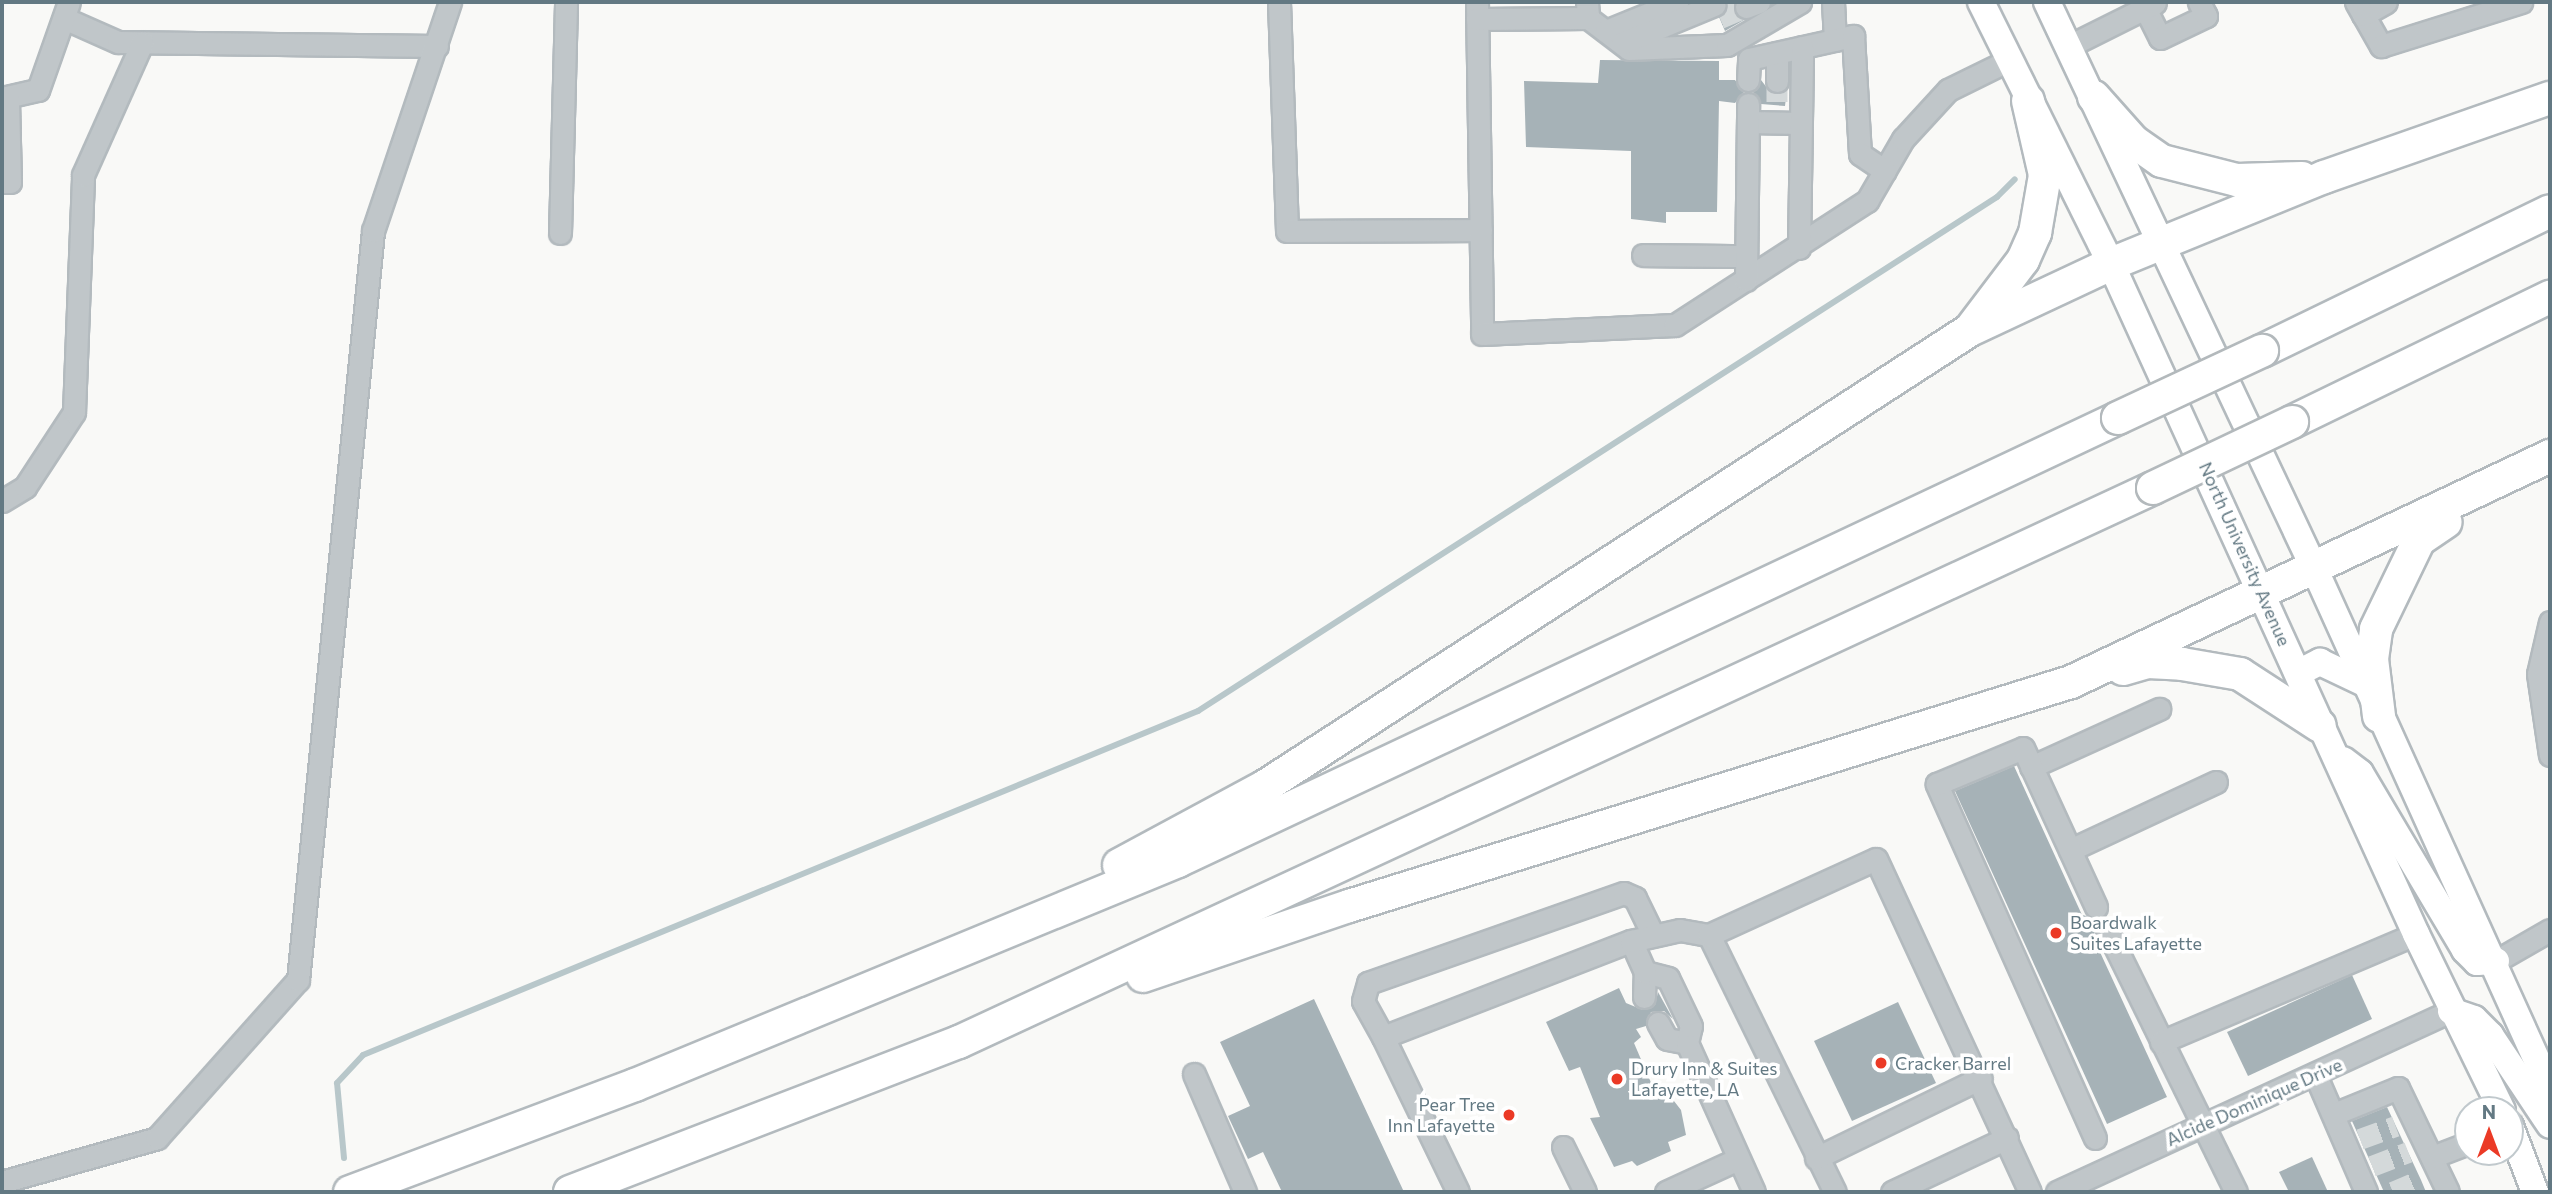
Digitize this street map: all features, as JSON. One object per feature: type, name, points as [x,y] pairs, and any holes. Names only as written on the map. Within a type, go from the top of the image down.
[{"type":"highway","points":[[2094,97],[2133,141],[2162,161],[2202,175],[2237,180],[2324,177]]},
{"type":"highway","points":[[889,981],[1264,787],[1970,330],[2111,264],[2324,177],[2550,97]]},
{"type":"highway","points":[[1970,330],[2023,260],[2035,233],[2045,175],[2028,101]]},
{"type":"highway","points":[[350,1192],[889,981],[1178,860],[2262,351],[2550,211]]},
{"type":"highway","points":[[959,1042],[2153,488],[2550,297]]},
{"type":"highway","points":[[2071,682],[2540,464]]},
{"type":"highway","points":[[2379,716],[2372,659],[2376,629],[2401,568],[2419,540],[2540,464]]},
{"type":"highway","points":[[570,1192],[959,1042],[1349,906],[2071,682],[2148,662],[2212,667],[2263,686],[2326,739]]},
{"type":"main road","name":"North University Avenue","points":[[1981,2],[2007,61],[2111,264],[2265,594],[2326,739],[2451,1011],[2495,1096]]},
{"type":"main road","points":[[2047,2],[2315,570],[2379,716],[2496,961],[2549,1084]]},
{"type":"main road","points":[[2298,673],[2320,662],[2364,683]]},
{"type":"main road","points":[[2326,739],[2360,773],[2465,950],[2477,962],[2496,961]]},
{"type":"main road","points":[[2451,1011],[2474,1019],[2490,1035],[2550,1125]]},
{"type":"main road","points":[[2524,1163],[2535,1192]]},
{"type":"street","points":[[2,1182],[157,1138],[298,980],[373,231],[450,2]]},
{"type":"street","points":[[560,233],[566,2]]},
{"type":"street","points":[[1279,2],[1287,231],[1480,230]]},
{"type":"street","points":[[1598,18],[1640,2]]},
{"type":"street","points":[[1598,18],[1677,2]]},
{"type":"street","points":[[1598,18],[1629,49],[1727,45],[1800,2]]},
{"type":"street","points":[[1833,2],[1835,40]]},
{"type":"street","points":[[2069,46],[2147,4],[2160,38],[2206,16],[2199,2]]},
{"type":"street","points":[[2386,2],[2360,8],[2381,46],[2507,4]]},
{"type":"street","points":[[2,182],[10,182],[5,98],[38,90],[68,10],[118,42],[437,46]]},
{"type":"street","points":[[1648,48],[1717,12],[1598,18],[1477,10],[1482,334],[1675,325],[1799,248],[1867,201],[1903,139],[1948,90],[2007,61]]},
{"type":"street","points":[[1748,80],[1749,59],[1853,36],[1860,154],[1885,172]]},
{"type":"street","points":[[2,500],[24,487],[74,412],[83,175],[142,43]]},
{"type":"street","points":[[1799,248],[1801,47]]},
{"type":"street","points":[[1777,52],[1777,81]]},
{"type":"street","points":[[1746,281],[1748,113],[1778,114],[1800,123]]},
{"type":"street","points":[[1643,255],[1746,256]]},
{"type":"street","points":[[2550,622],[2538,674],[2547,711],[2550,755]]},
{"type":"street","points":[[2031,767],[2159,709]]},
{"type":"street","points":[[2095,1138],[1937,784],[2023,748],[2096,907]]},
{"type":"street","points":[[2070,850],[2216,782]]},
{"type":"street","points":[[1383,1037],[1652,933],[1680,930],[1709,935],[1877,859],[1981,1078],[2030,1192]]},
{"type":"street","points":[[1458,1192],[1363,1001],[1368,983],[1624,893],[1635,898],[1652,933]]},
{"type":"street","points":[[2107,930],[2236,1192]]},
{"type":"street","points":[[2496,961],[2550,930]]},
{"type":"street","points":[[2161,1042],[2416,934]]},
{"type":"street","points":[[1709,935],[1835,1192]]},
{"type":"street","points":[[1630,942],[1645,972],[1644,997]]},
{"type":"street","points":[[1645,972],[1668,978],[1691,1026],[1687,1043],[1754,1192]]},
{"type":"street","name":"Alcide Dominique Drive","points":[[2057,1192],[2451,1011]]},
{"type":"street","points":[[1658,1023],[1667,1039],[1687,1043]]},
{"type":"street","points":[[1194,1074],[1245,1192]]},
{"type":"street","points":[[2315,1074],[2364,1169],[2366,1192]]},
{"type":"street","points":[[1816,1158],[1981,1078]]},
{"type":"street","points":[[2334,1114],[2398,1088],[2405,1122],[2429,1167],[2454,1152]]},
{"type":"street","points":[[1892,1192],[2007,1138]]},
{"type":"street","points":[[1563,1147],[1585,1192]]},
{"type":"street","points":[[1666,1192],[1738,1159]]},
{"type":"building","points":[[1726,2],[1734,2],[1734,12],[1744,20],[1725,31],[1719,17]]},
{"type":"building","points":[[1600,60],[1719,61],[1719,80],[1735,80],[1744,92],[1735,103],[1719,101],[1717,212],[1666,212],[1666,223],[1631,219],[1631,151],[1526,147],[1524,81],[1598,83]]},
{"type":"building","points":[[1761,80],[1771,93],[1787,89],[1785,106],[1761,104],[1753,92]]},
{"type":"building","points":[[2014,766],[2082,915],[2100,919],[2093,937],[2167,1097],[2107,1124],[1955,791]]},
{"type":"building","points":[[2352,975],[2372,1019],[2248,1076],[2227,1032]]},
{"type":"building","name":"Drury Inn & Suites Lafayette, LA","points":[[1619,988],[1626,1003],[1643,1010],[1655,1005],[1658,992],[1673,1019],[1664,1011],[1651,1012],[1646,1026],[1636,1029],[1641,1037],[1634,1043],[1655,1092],[1663,1087],[1681,1110],[1686,1135],[1668,1142],[1671,1151],[1637,1166],[1632,1161],[1614,1167],[1590,1118],[1600,1117],[1580,1067],[1569,1071],[1546,1022]]},
{"type":"building","points":[[1314,999],[1404,1192],[1282,1192],[1263,1152],[1248,1159],[1228,1116],[1250,1106],[1220,1042]]},
{"type":"building","points":[[1898,1002],[1936,1083],[1852,1121],[1814,1041]]},
{"type":"building","points":[[2387,1107],[2426,1192],[2384,1192],[2352,1121]]},
{"type":"building","points":[[2312,1157],[2328,1192],[2289,1192],[2279,1172]]},
{"type":"waterway","points":[[344,1158],[337,1083],[363,1055],[1198,711],[1997,197],[2015,179]]},
{"type":"tunnel","points":[[1720,18],[1746,7]]},
{"type":"tunnel","points":[[1777,81],[1777,105]]},
{"type":"tunnel","points":[[2360,1139],[2396,1126]]},
{"type":"tunnel","points":[[2372,1166],[2408,1152]]},
{"type":"tunnel","points":[[2393,1192],[2421,1180]]},
{"type":"place","name":"Boardwalk Suites Lafayette","points":[[2056,933]]},
{"type":"place","name":"Cracker Barrel","points":[[1881,1063]]},
{"type":"place","name":"Drury Inn & Suites Lafayette, LA","points":[[1617,1079]]},
{"type":"place","name":"Pear Tree Inn Lafayette","points":[[1509,1115]]}]
